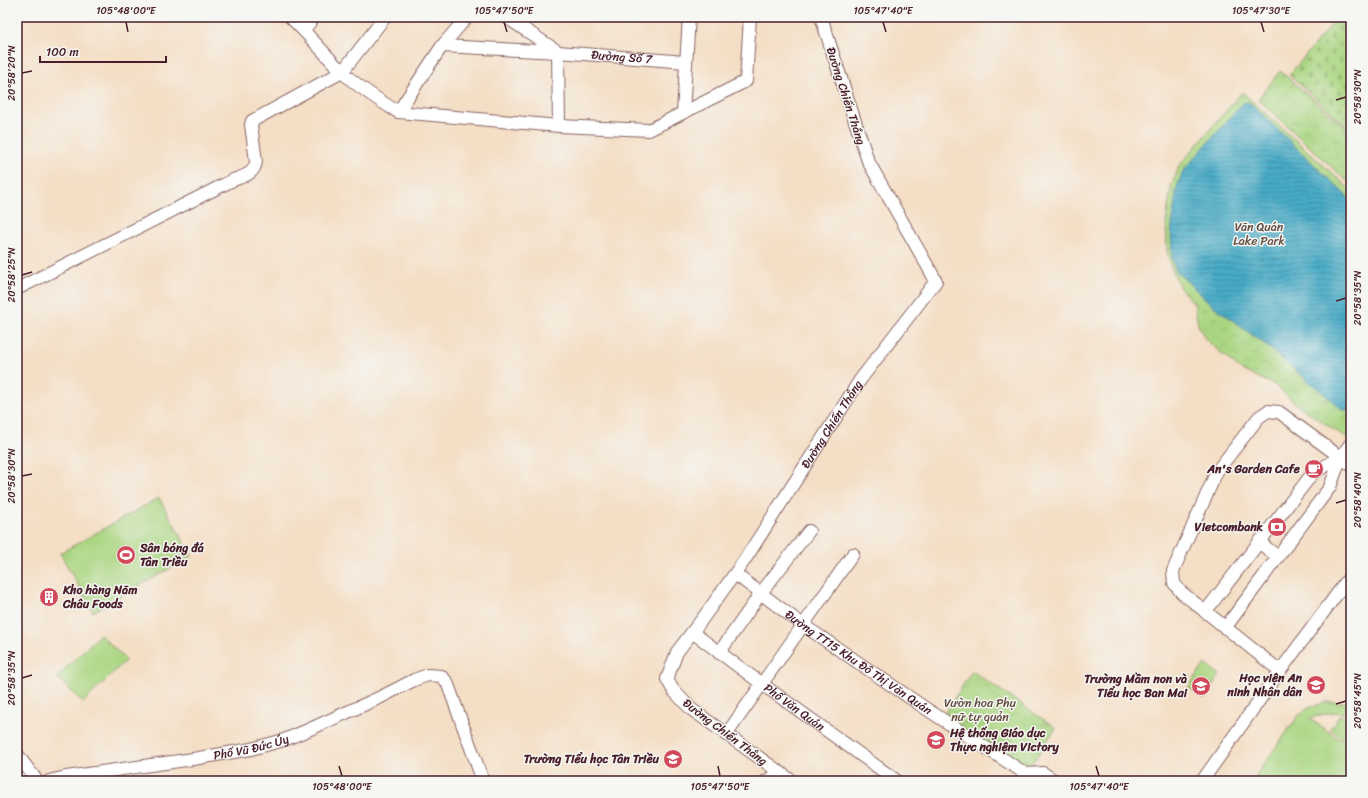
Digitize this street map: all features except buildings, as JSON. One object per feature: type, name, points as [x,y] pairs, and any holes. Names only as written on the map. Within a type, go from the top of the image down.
[{"type":"street","points":[[290,17],[304,30],[342,72],[380,101],[398,112],[559,126],[649,130],[746,80],[750,17]]},
{"type":"street","points":[[304,30],[314,17]]},
{"type":"street","points":[[17,289],[233,180],[250,173],[256,167],[251,125],[252,121],[342,72],[385,17]]},
{"type":"street","points":[[398,112],[442,46],[467,17]]},
{"type":"street","points":[[506,17],[558,52],[559,126]]},
{"type":"street","points":[[683,112],[689,17]]},
{"type":"street","name":"Đường Chiến Thắng","points":[[792,781],[691,709],[681,700],[667,679],[677,652],[735,574],[860,380],[936,281],[868,161],[821,17]]},
{"type":"street","name":"Đường Số 7","points":[[442,46],[558,52],[686,62]]},
{"type":"street","points":[[1280,671],[1204,612],[1181,592],[1174,583],[1173,571],[1217,471],[1259,417],[1268,411],[1279,412],[1351,465]]},
{"type":"street","points":[[1225,628],[1330,487],[1341,457],[1351,443]]},
{"type":"street","points":[[1204,612],[1313,473],[1341,457]]},
{"type":"street","points":[[719,653],[761,593],[809,531]]},
{"type":"street","points":[[1259,542],[1278,557]]},
{"type":"street","points":[[726,735],[853,554]]},
{"type":"street","name":"Đường TT15 Khu Đô Thị Văn Quán","points":[[735,574],[803,625],[1028,777]]},
{"type":"street","points":[[1202,781],[1280,671],[1351,575]]},
{"type":"street","name":"Phố Văn Quán","points":[[692,632],[897,781]]},
{"type":"street","name":"Phố Vũ Đức Úy","points":[[49,781],[193,759],[258,747],[284,740],[381,697],[428,674],[441,676],[447,682],[483,781]]},
{"type":"street","points":[[17,754],[37,781]]},
{"type":"street","points":[[766,781],[781,773]]},
{"type":"street","points":[[1028,777],[1043,773],[1055,781]]},
{"type":"green space","points":[[1338,17],[1351,17],[1351,130],[1289,75]]},
{"type":"green space","points":[[1280,71],[1351,132],[1351,185],[1258,99]]},
{"type":"green space","name":"Văn Quán Lake Park","points":[[1242,92],[1351,190],[1351,440],[1295,403],[1275,385],[1241,370],[1206,340],[1198,325],[1194,303],[1180,288],[1171,267],[1167,251],[1166,223],[1171,187],[1179,166]]},
{"type":"green space","name":"Sân bóng đá Tân Triều","points":[[159,498],[192,556],[93,612],[60,553]]},
{"type":"green space","points":[[100,634],[126,660],[83,703],[57,677]]},
{"type":"green space","points":[[1205,664],[1220,675],[1204,698],[1188,687]]},
{"type":"green space","name":"Vườn hoa Phụ nữ tự quản","points":[[972,671],[1056,728],[1026,772],[942,718]]},
{"type":"green space","points":[[1326,702],[1343,702],[1351,705],[1351,715],[1346,713],[1330,713],[1310,719],[1351,747],[1351,781],[1252,781],[1298,716],[1308,708]]},
{"type":"green space","points":[[1340,715],[1351,722],[1351,745],[1330,729]]},
{"type":"water","name":"Văn Quán Lake Park","points":[[1249,102],[1351,200],[1351,410],[1343,410],[1263,343],[1212,305],[1176,271],[1172,259],[1171,233],[1176,191],[1183,171],[1243,103]]},
{"type":"place","name":"An's Garden Cafe","points":[[1314,469]]},
{"type":"place","name":"Vietcombank","points":[[1277,527]]},
{"type":"place","name":"Sân bóng đá Tân Triều","points":[[126,555]]},
{"type":"place","name":"Kho hàng Năm Châu Foods","points":[[49,597]]},
{"type":"place","name":"Học viện An ninh Nhân dân","points":[[1316,685]]},
{"type":"place","name":"Trường Mầm non và Tiểu học Ban Mai","points":[[1201,686]]},
{"type":"place","name":"Hệ thống Giáo dục Thực nghiệm Victory","points":[[936,740]]},
{"type":"place","name":"Trường Tiểu học Tân Triều","points":[[673,759]]}]
